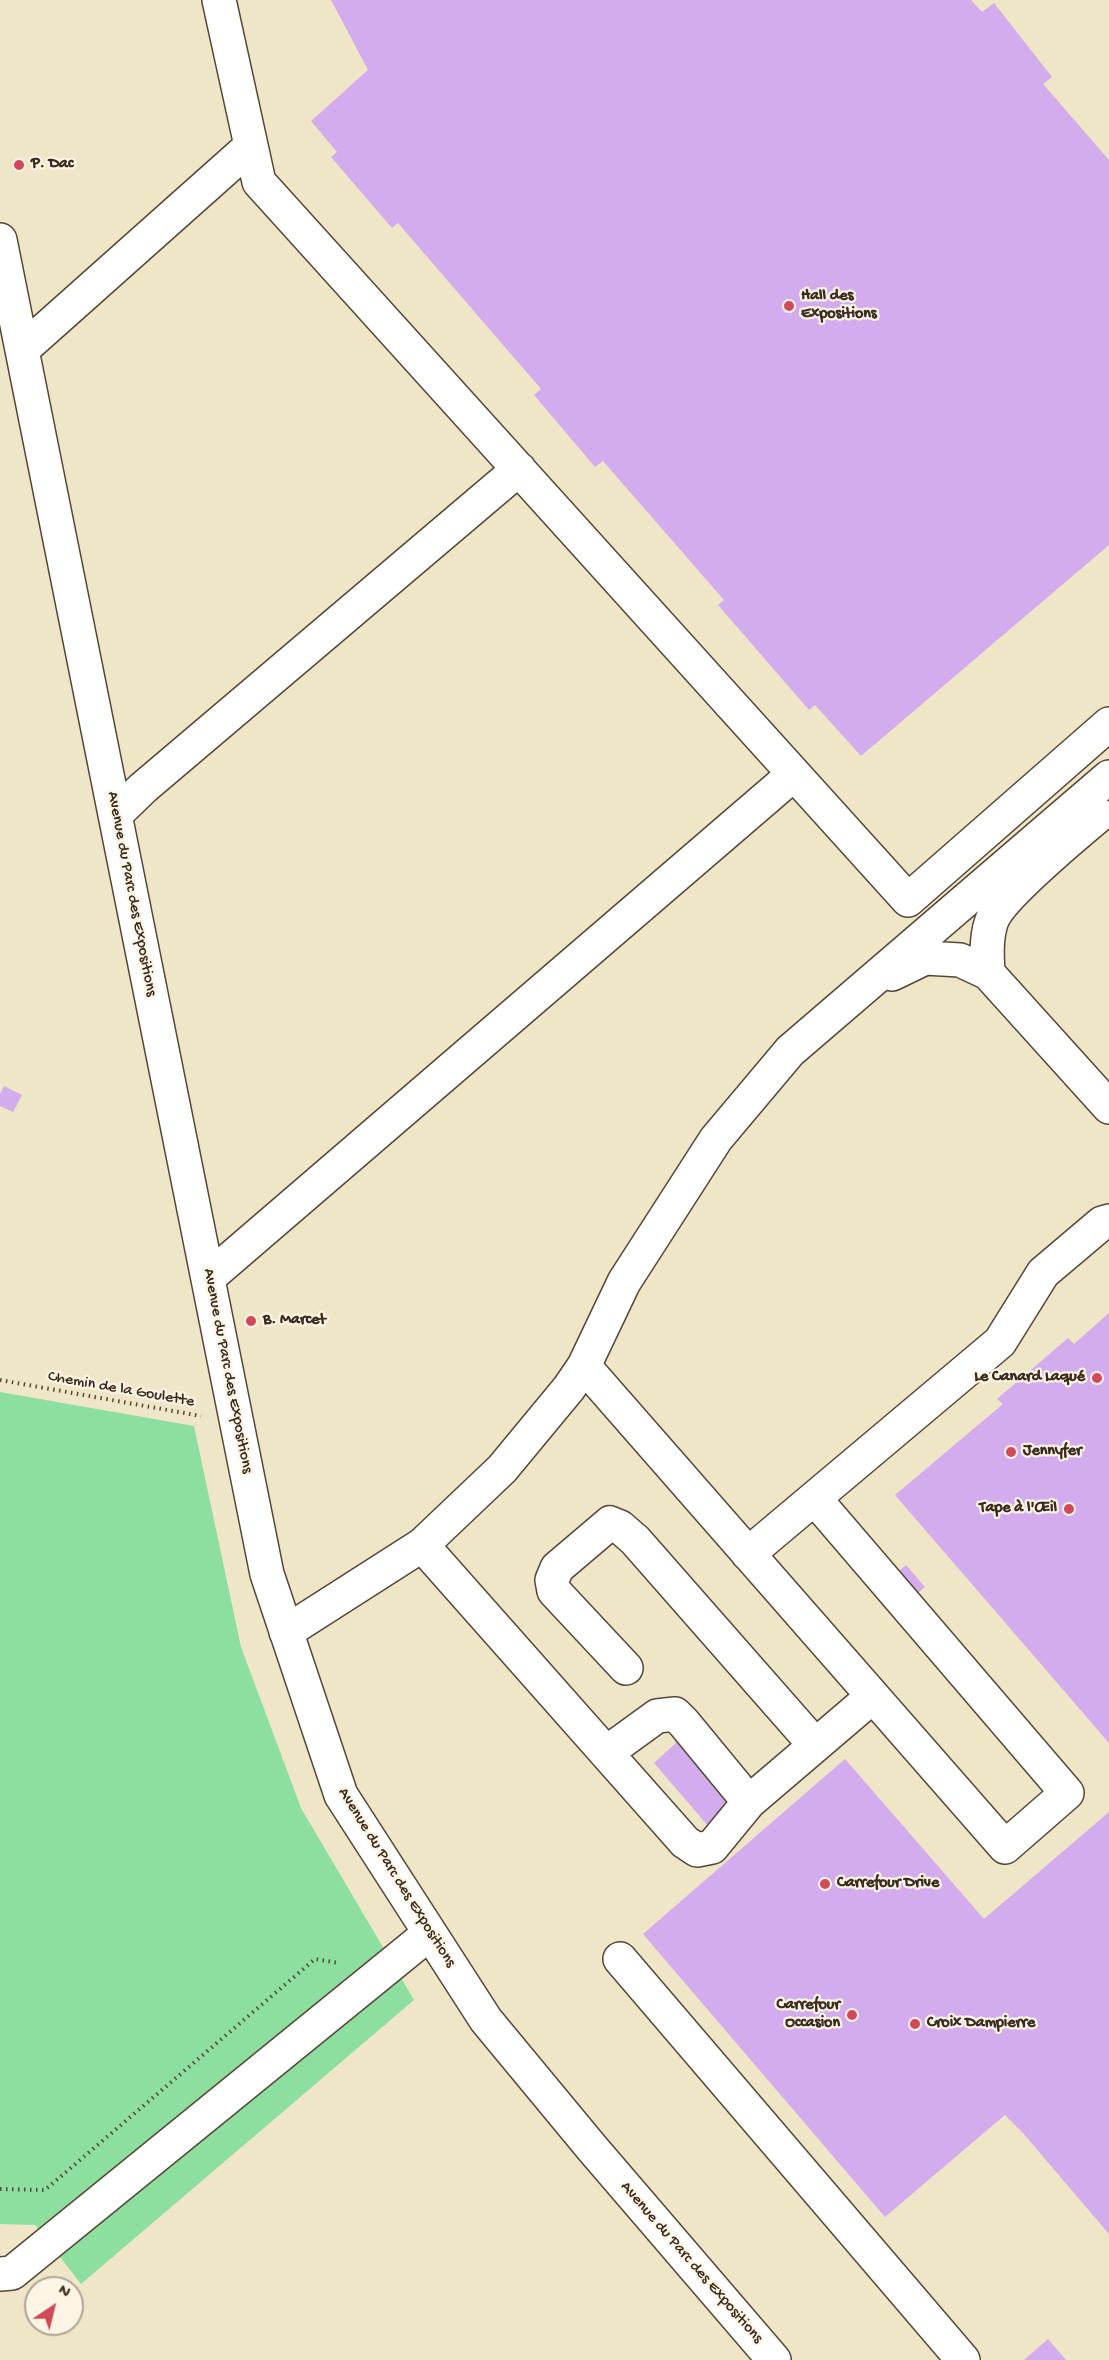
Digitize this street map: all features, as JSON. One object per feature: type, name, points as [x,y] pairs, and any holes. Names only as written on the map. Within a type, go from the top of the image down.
[{"type":"street","points":[[219,0],[259,182],[908,900],[1109,724]]},
{"type":"street","points":[[22,350],[251,146]]},
{"type":"street","name":"Avenue du Parc des Expositions","points":[[0,240],[267,1574],[341,1796],[486,2020],[592,2148],[774,2360]]},
{"type":"street","points":[[115,815],[143,788],[519,470]]},
{"type":"street","points":[[208,1278],[794,774]]},
{"type":"street","points":[[286,1632],[422,1545],[502,1469],[569,1388],[584,1366],[624,1282],[716,1139],[790,1051],[1109,777]]},
{"type":"street","points":[[988,973],[987,942],[991,920],[1010,894],[1109,807]]},
{"type":"street","points":[[864,988],[925,958],[960,960],[988,973],[1109,1107]]},
{"type":"street","points":[[748,1554],[1000,1342],[1043,1272],[1102,1223],[1109,1221]]},
{"type":"street","points":[[584,1366],[1005,1847],[1067,1793],[815,1498]]},
{"type":"street","points":[[626,1668],[554,1591],[552,1580],[556,1568],[610,1523],[620,1527],[635,1540],[815,1745]]},
{"type":"street","points":[[422,1545],[685,1842],[697,1850],[712,1847],[749,1802],[872,1697]]},
{"type":"street","points":[[606,1753],[657,1716],[675,1714],[749,1802]]},
{"type":"street","points":[[0,2274],[12,2272],[430,1933]]},
{"type":"street","points":[[620,1959],[963,2360]]},
{"type":"path","name":"Chemin de la Goulette","points":[[0,1380],[237,1423]]},
{"type":"path","points":[[0,2188],[45,2190],[315,1959],[341,1963]]},
{"type":"green space","points":[[0,1392],[194,1426],[241,1647],[301,1808],[414,2000],[84,2281],[84,2276],[75,2276],[35,2225],[0,2224]]},
{"type":"building","name":"Hall des Expositions","points":[[331,0],[971,0],[982,12],[994,3],[1052,77],[1043,84],[1109,160],[1109,545],[861,756],[815,705],[809,710],[718,605],[724,600],[603,461],[595,467],[534,395],[541,389],[398,223],[392,228],[331,157],[337,152],[311,121],[368,70]]},
{"type":"building","points":[[4,1086],[22,1095],[13,1112],[0,1106],[0,1094]]},
{"type":"building","points":[[1109,1313],[1109,1743],[895,1495],[1003,1404],[997,1399],[1068,1338],[1074,1344]]},
{"type":"building","points":[[906,1565],[925,1587],[913,1597],[894,1575]]},
{"type":"building","points":[[677,1742],[734,1807],[710,1828],[654,1763]]},
{"type":"building","name":"Croix Dampierre","points":[[845,1759],[984,1919],[1109,1812],[1109,2234],[1005,2115],[885,2217],[643,1934]]},
{"type":"building","points":[[1048,2339],[1066,2360],[1024,2360]]},
{"type":"place","name":"P. Dac","points":[[19,165]]},
{"type":"place","name":"Hall des Expositions","points":[[789,306]]},
{"type":"place","name":"B. Marcet","points":[[251,1321]]},
{"type":"place","name":"Le Canard Laqué","points":[[1097,1378]]},
{"type":"place","name":"Jennyfer","points":[[1011,1452]]},
{"type":"place","name":"Tape à l'Œil","points":[[1069,1509]]},
{"type":"place","name":"Carrefour Drive","points":[[825,1884]]},
{"type":"place","name":"Carrefour Occasion","points":[[852,2015]]},
{"type":"place","name":"Croix Dampierre","points":[[915,2024]]}]
